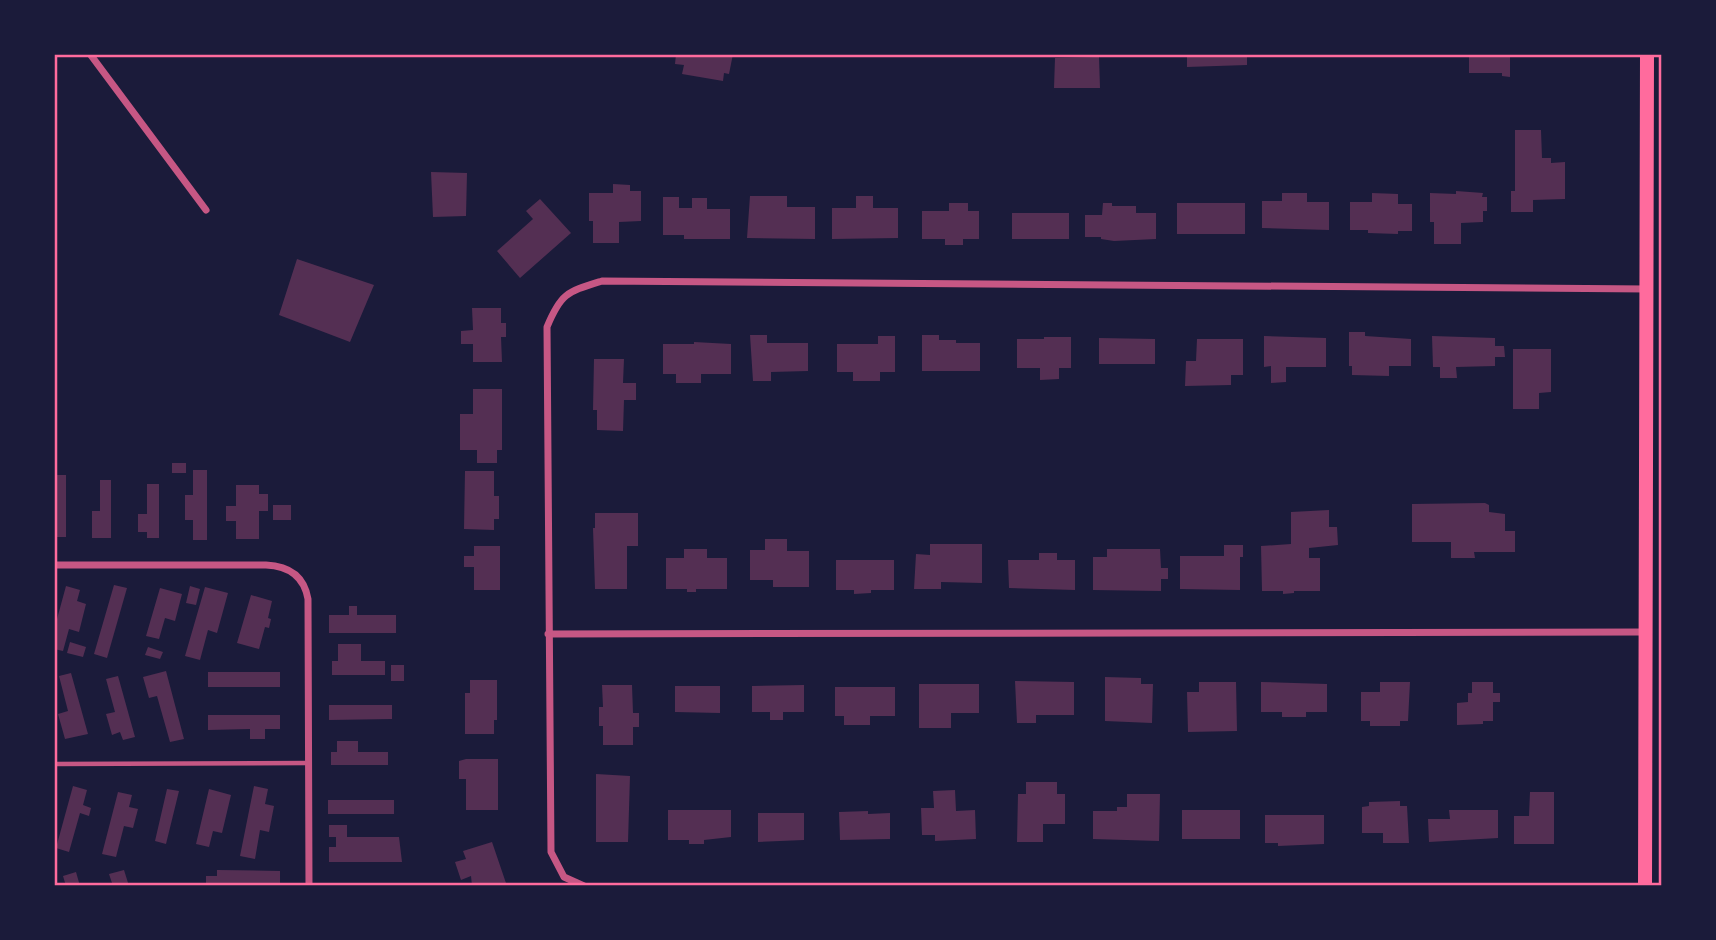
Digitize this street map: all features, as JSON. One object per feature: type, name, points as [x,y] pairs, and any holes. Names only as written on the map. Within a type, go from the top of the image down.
[{"type":"main road","points":[[1645,886],[1647,54]]},
{"type":"street","points":[[90,54],[206,210]]},
{"type":"street","points":[[584,886],[564,877],[551,852],[548,634],[547,327],[557,302],[578,288],[601,281],[1647,289]]},
{"type":"street","points":[[54,565],[266,565],[283,567],[295,573],[304,585],[308,599],[309,886]]},
{"type":"street","points":[[548,634],[1647,632]]},
{"type":"lane","points":[[54,764],[309,763]]},
{"type":"building","points":[[676,54],[733,54],[729,74],[724,73],[723,81],[682,74],[684,65],[675,64]]},
{"type":"building","points":[[1187,54],[1247,54],[1247,65],[1187,67]]},
{"type":"building","points":[[1469,54],[1510,54],[1510,77],[1502,76],[1502,73],[1469,73]]},
{"type":"building","points":[[1099,57],[1100,88],[1054,88],[1055,58]]},
{"type":"building","points":[[1515,130],[1541,130],[1542,158],[1551,158],[1551,163],[1565,162],[1565,199],[1533,200],[1533,212],[1511,212],[1511,191],[1515,191]]},
{"type":"building","points":[[431,172],[467,173],[466,216],[433,217]]},
{"type":"building","points":[[613,184],[630,185],[630,191],[641,191],[641,221],[619,222],[619,243],[593,243],[593,221],[589,221],[589,193],[613,193]]},
{"type":"building","points":[[1456,191],[1483,193],[1482,197],[1487,197],[1487,211],[1483,211],[1483,222],[1461,223],[1461,244],[1434,244],[1434,222],[1430,222],[1430,193],[1456,194]]},
{"type":"building","points":[[1282,193],[1307,193],[1307,202],[1329,202],[1329,230],[1262,228],[1262,201],[1282,201]]},
{"type":"building","points":[[1372,193],[1398,194],[1398,204],[1412,204],[1412,231],[1398,231],[1398,234],[1350,230],[1350,202],[1372,202]]},
{"type":"building","points":[[750,196],[787,196],[787,207],[815,207],[815,239],[747,238]]},
{"type":"building","points":[[856,196],[873,196],[873,208],[898,208],[898,238],[832,239],[832,208],[856,208]]},
{"type":"building","points":[[663,197],[679,197],[679,208],[692,208],[692,198],[707,198],[707,209],[730,209],[730,239],[684,239],[684,235],[663,235]]},
{"type":"building","points":[[540,199],[571,233],[520,278],[497,251],[533,219],[526,211]]},
{"type":"building","points":[[949,203],[968,203],[968,211],[979,211],[979,239],[963,239],[963,245],[945,245],[945,239],[922,239],[922,211],[949,211]]},
{"type":"building","points":[[1103,203],[1112,203],[1112,206],[1136,206],[1136,213],[1156,213],[1156,239],[1114,241],[1101,237],[1085,237],[1085,215],[1102,215]]},
{"type":"building","points":[[1177,203],[1245,203],[1245,234],[1177,234]]},
{"type":"building","points":[[1012,213],[1069,213],[1069,239],[1012,239]]},
{"type":"building","points":[[297,259],[374,285],[350,342],[279,315]]},
{"type":"building","points":[[472,308],[501,308],[501,323],[506,323],[506,337],[501,337],[502,362],[473,362],[473,344],[461,344],[461,331],[473,330]]},
{"type":"building","points":[[1349,332],[1365,332],[1365,336],[1411,339],[1411,366],[1389,366],[1389,376],[1352,375],[1352,366],[1349,366]]},
{"type":"building","points":[[750,335],[767,335],[767,343],[808,343],[808,371],[771,372],[771,381],[753,381]]},
{"type":"building","points":[[922,335],[939,335],[939,340],[956,340],[956,343],[980,343],[980,371],[922,371]]},
{"type":"building","points":[[878,336],[895,336],[895,372],[880,372],[880,381],[853,381],[853,372],[837,372],[837,344],[878,344]]},
{"type":"building","points":[[1264,336],[1326,338],[1326,367],[1286,367],[1286,382],[1271,383],[1271,366],[1264,367]]},
{"type":"building","points":[[1432,336],[1495,338],[1495,346],[1504,346],[1505,357],[1495,357],[1495,366],[1456,367],[1457,378],[1440,378],[1440,367],[1433,367]]},
{"type":"building","points":[[1071,337],[1071,368],[1059,368],[1059,379],[1040,380],[1040,368],[1017,368],[1017,339]]},
{"type":"building","points":[[1099,338],[1155,339],[1155,364],[1099,364]]},
{"type":"building","points":[[1197,339],[1243,339],[1243,375],[1231,375],[1231,385],[1185,386],[1186,361],[1196,361]]},
{"type":"building","points":[[663,344],[731,344],[731,374],[701,374],[701,383],[676,383],[676,374],[663,374]]},
{"type":"building","points":[[1513,349],[1551,349],[1551,392],[1539,393],[1539,409],[1513,409]]},
{"type":"building","points":[[594,359],[624,359],[623,383],[636,383],[636,400],[624,400],[623,431],[597,430],[597,410],[593,410]]},
{"type":"building","points":[[473,389],[502,389],[502,450],[497,450],[497,463],[477,463],[477,450],[460,450],[460,414],[473,414]]},
{"type":"building","points":[[172,463],[186,463],[186,473],[172,473]]},
{"type":"building","points":[[193,470],[207,470],[207,540],[193,540],[193,520],[185,520],[185,495],[193,495]]},
{"type":"building","points":[[465,471],[494,471],[494,496],[499,496],[499,519],[494,519],[494,530],[464,529]]},
{"type":"building","points":[[54,475],[66,475],[66,537],[54,537]]},
{"type":"building","points":[[100,480],[111,480],[111,538],[92,538],[92,511],[100,511]]},
{"type":"building","points":[[147,484],[159,484],[159,538],[147,538],[147,532],[138,532],[138,514],[147,514]]},
{"type":"building","points":[[236,485],[259,485],[259,494],[268,494],[268,511],[259,511],[259,539],[236,539],[236,521],[226,521],[226,506],[236,506]]},
{"type":"building","points":[[1412,504],[1489,505],[1489,512],[1505,514],[1505,531],[1515,531],[1515,552],[1474,552],[1475,558],[1451,558],[1451,542],[1412,542]]},
{"type":"building","points":[[273,505],[291,505],[291,520],[273,520]]},
{"type":"building","points":[[1329,510],[1329,527],[1337,527],[1338,545],[1309,548],[1309,558],[1320,558],[1320,591],[1294,591],[1283,594],[1283,591],[1262,591],[1261,546],[1291,544],[1291,512]]},
{"type":"building","points":[[595,513],[638,513],[638,546],[627,546],[627,589],[595,589]]},
{"type":"building","points":[[765,539],[787,539],[787,551],[809,551],[809,587],[773,587],[773,580],[750,580],[750,550],[765,550]]},
{"type":"building","points":[[930,544],[982,544],[982,583],[941,582],[941,589],[914,589],[916,554],[930,555]]},
{"type":"building","points":[[1224,545],[1243,545],[1243,557],[1240,557],[1240,590],[1180,589],[1180,556],[1224,556]]},
{"type":"building","points":[[474,546],[500,546],[500,590],[474,590],[474,567],[464,567],[464,556],[474,556]]},
{"type":"building","points":[[684,549],[707,549],[707,558],[727,558],[727,589],[696,589],[696,592],[687,592],[687,589],[666,589],[666,558],[684,558]]},
{"type":"building","points":[[1107,549],[1160,549],[1161,568],[1168,568],[1168,579],[1161,579],[1161,591],[1093,590],[1093,557],[1107,557]]},
{"type":"building","points":[[1039,553],[1057,553],[1057,560],[1075,560],[1075,590],[1009,588],[1008,560],[1039,560]]},
{"type":"building","points":[[836,560],[894,560],[894,590],[871,590],[871,593],[854,594],[854,590],[836,590]]},
{"type":"building","points":[[114,585],[127,588],[107,658],[94,654]]},
{"type":"building","points":[[66,586],[80,590],[77,601],[86,604],[79,632],[69,629],[63,651],[54,649],[54,630]]},
{"type":"building","points":[[190,586],[200,589],[196,605],[186,603]]},
{"type":"building","points":[[205,587],[228,593],[217,633],[208,630],[200,660],[185,656]]},
{"type":"building","points":[[160,588],[182,594],[175,621],[165,618],[159,639],[146,636]]},
{"type":"building","points":[[251,595],[272,601],[269,628],[265,627],[259,649],[237,643]]},
{"type":"building","points":[[349,606],[357,606],[357,615],[396,615],[396,633],[329,633],[329,615],[349,615]]},
{"type":"building","points":[[70,642],[86,647],[83,657],[67,653]]},
{"type":"building","points":[[338,644],[361,644],[361,661],[385,661],[385,675],[332,675],[332,661],[338,661]]},
{"type":"building","points":[[148,647],[163,652],[160,659],[145,655]]},
{"type":"building","points":[[391,665],[404,665],[404,681],[391,681]]},
{"type":"building","points":[[166,671],[184,739],[170,742],[157,696],[149,698],[143,677]]},
{"type":"building","points":[[208,672],[280,672],[280,687],[208,687]]},
{"type":"building","points":[[71,673],[88,734],[65,739],[58,714],[68,711],[59,676]]},
{"type":"building","points":[[118,676],[135,737],[123,740],[120,732],[112,735],[106,714],[115,712],[106,679]]},
{"type":"building","points":[[1105,677],[1141,678],[1141,684],[1153,684],[1152,723],[1105,721]]},
{"type":"building","points":[[470,680],[497,680],[497,720],[494,720],[494,734],[465,734],[465,693],[470,693]]},
{"type":"building","points":[[1015,681],[1074,682],[1074,715],[1036,715],[1036,723],[1017,723]]},
{"type":"building","points":[[1199,682],[1236,682],[1237,731],[1188,732],[1187,692],[1199,692]]},
{"type":"building","points":[[1261,682],[1327,684],[1327,712],[1306,712],[1306,717],[1282,717],[1282,712],[1261,712]]},
{"type":"building","points":[[1380,682],[1410,682],[1408,721],[1400,721],[1400,726],[1370,726],[1370,721],[1361,721],[1361,692],[1380,692]]},
{"type":"building","points":[[1472,682],[1493,682],[1493,693],[1500,693],[1500,702],[1493,702],[1493,721],[1457,725],[1457,703],[1468,702],[1468,693],[1472,693]]},
{"type":"building","points":[[919,684],[979,684],[979,713],[951,713],[951,728],[919,728]]},
{"type":"building","points":[[602,685],[632,685],[633,713],[639,713],[639,727],[633,727],[633,745],[603,745],[603,726],[599,726],[599,707],[603,707]]},
{"type":"building","points":[[804,685],[804,712],[783,712],[783,720],[770,720],[770,712],[752,712],[752,686]]},
{"type":"building","points":[[675,686],[720,686],[720,713],[675,712]]},
{"type":"building","points":[[835,687],[895,687],[895,716],[870,716],[870,725],[844,725],[844,716],[835,716]]},
{"type":"building","points":[[329,705],[392,705],[392,719],[329,720]]},
{"type":"building","points":[[208,715],[280,715],[280,729],[265,729],[265,739],[250,739],[250,729],[208,730]]},
{"type":"building","points":[[337,741],[358,741],[358,752],[388,752],[388,765],[331,765],[331,752],[337,752]]},
{"type":"building","points":[[498,759],[498,810],[466,810],[466,779],[459,779],[459,761]]},
{"type":"building","points":[[596,774],[630,776],[628,842],[596,842]]},
{"type":"building","points":[[1026,782],[1057,782],[1057,794],[1065,794],[1065,824],[1043,824],[1043,842],[1017,842],[1018,794],[1026,794]]},
{"type":"building","points":[[73,786],[87,790],[83,805],[91,808],[89,816],[80,813],[69,852],[56,848]]},
{"type":"building","points":[[254,786],[268,789],[265,804],[274,806],[269,832],[260,830],[255,859],[240,856]]},
{"type":"building","points":[[167,789],[179,791],[166,844],[155,841]]},
{"type":"building","points":[[209,789],[231,795],[222,833],[213,831],[209,847],[196,844]]},
{"type":"building","points":[[955,790],[956,811],[975,810],[976,839],[935,841],[935,835],[922,835],[921,808],[934,808],[933,791]]},
{"type":"building","points":[[118,792],[132,795],[129,807],[138,809],[133,828],[124,826],[116,857],[102,854]]},
{"type":"building","points":[[1530,792],[1554,792],[1554,844],[1514,844],[1514,816],[1529,816]]},
{"type":"building","points":[[1127,794],[1160,794],[1159,841],[1093,839],[1093,811],[1117,811],[1117,807],[1127,807]]},
{"type":"building","points":[[328,800],[394,800],[394,814],[328,814]]},
{"type":"building","points":[[1400,801],[1400,806],[1407,806],[1409,843],[1383,843],[1383,833],[1362,833],[1362,807],[1369,806],[1369,802]]},
{"type":"building","points":[[668,810],[731,810],[731,837],[704,840],[704,844],[689,844],[689,840],[668,840]]},
{"type":"building","points":[[1182,810],[1240,810],[1240,839],[1182,839]]},
{"type":"building","points":[[1449,810],[1498,810],[1498,838],[1429,842],[1428,819],[1450,819]]},
{"type":"building","points":[[868,811],[868,814],[890,813],[890,839],[840,840],[839,812]]},
{"type":"building","points":[[758,813],[804,813],[804,840],[758,842]]},
{"type":"building","points":[[1265,815],[1324,815],[1324,844],[1278,846],[1278,843],[1265,843]]},
{"type":"building","points":[[329,825],[347,825],[347,837],[399,837],[402,862],[329,862],[329,847],[336,847],[336,837],[329,837]]},
{"type":"building","points":[[492,842],[507,886],[472,886],[471,876],[461,880],[455,862],[466,859],[463,851]]},
{"type":"building","points":[[124,870],[129,886],[113,886],[109,874]]},
{"type":"building","points":[[217,870],[280,871],[280,884],[206,886],[206,876],[217,876]]},
{"type":"building","points":[[76,872],[80,886],[66,886],[63,876]]}]
